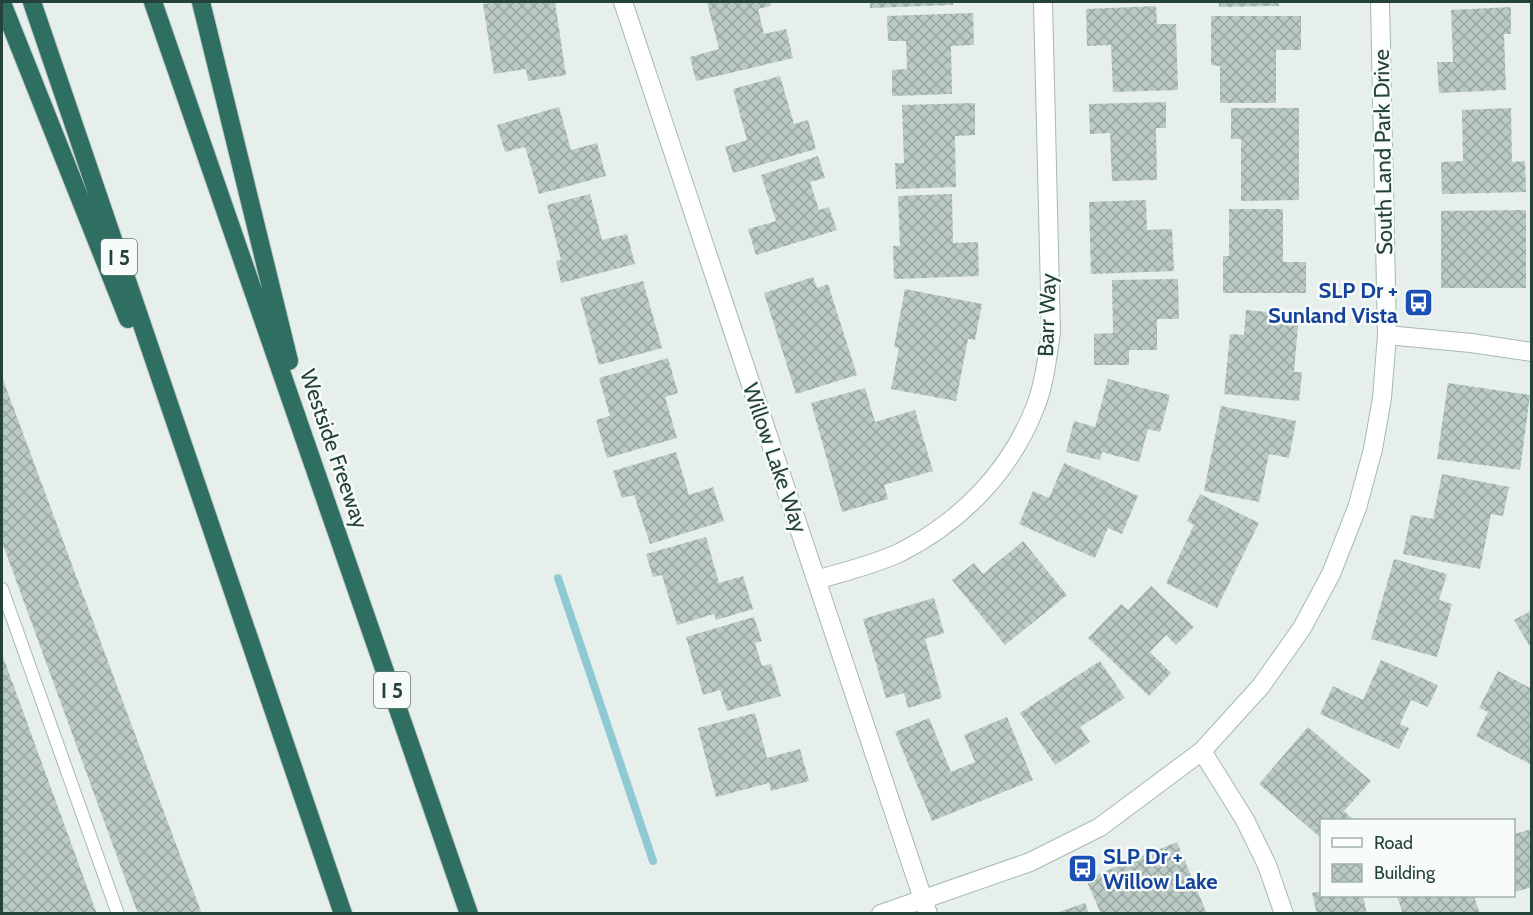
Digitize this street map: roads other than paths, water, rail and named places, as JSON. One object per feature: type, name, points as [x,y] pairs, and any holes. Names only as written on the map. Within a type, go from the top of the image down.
[{"type":"highway","name":"I 5","points":[[32,2],[343,914]]},
{"type":"highway","name":"Westside Freeway","points":[[153,2],[469,914]]},
{"type":"highway","points":[[201,2],[315,468]]},
{"type":"highway","points":[[2,3],[205,512]]},
{"type":"street","name":"Willow Lake Way","points":[[623,2],[925,906]]},
{"type":"street","name":"Barr Way","points":[[816,580],[897,554],[937,532],[973,503],[1002,469],[1021,438],[1036,404],[1044,378],[1051,333],[1043,2]]},
{"type":"street","name":"South Land Park Drive","points":[[881,914],[925,906],[1030,862],[1100,827],[1202,751],[1261,686],[1302,628],[1331,574],[1357,508],[1383,398],[1387,335],[1380,2]]},
{"type":"street","points":[[1387,335],[1532,352]]},
{"type":"street","points":[[1202,751],[1245,820],[1267,865],[1284,914]]},
{"type":"lane","points":[[2,589],[118,914]]},
{"type":"waterway","points":[[558,578],[653,861]]},
{"type":"place","name":"SLP Dr + Sunland Vista","points":[[1419,303]]},
{"type":"place","name":"SLP Dr + Willow Lake","points":[[1082,869]]}]
